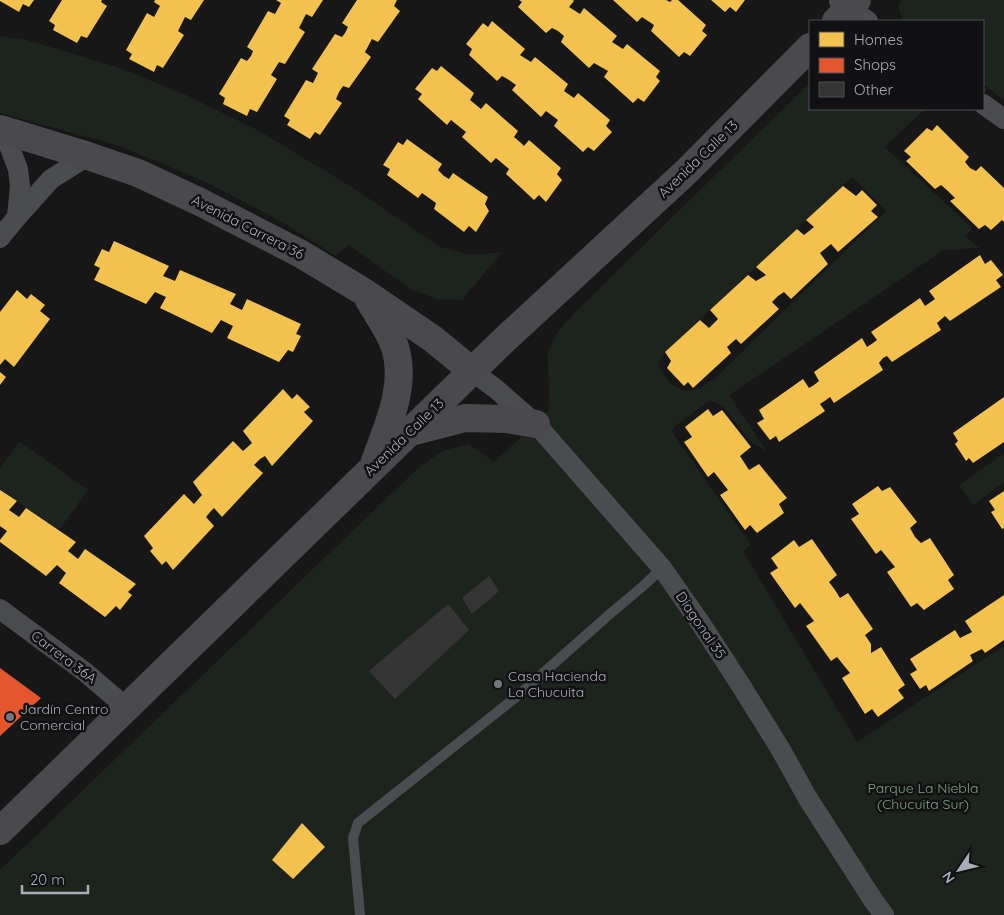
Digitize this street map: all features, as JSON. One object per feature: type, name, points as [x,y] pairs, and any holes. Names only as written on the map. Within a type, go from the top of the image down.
[{"type":"main road","name":"Avenida Calle 13","points":[[0,831],[518,326],[686,172],[809,48]]},
{"type":"main road","name":"Avenida Carrera 36","points":[[1,129],[138,173],[200,202],[301,254],[364,292],[433,338],[472,371]]},
{"type":"main road","points":[[364,292],[386,327],[395,348],[399,371],[397,392],[372,468]]},
{"type":"main road","points":[[407,433],[465,418],[507,419],[536,424]]},
{"type":"street","points":[[984,105],[1004,119]]},
{"type":"street","points":[[1,129],[18,169],[20,186],[16,217]]},
{"type":"street","points":[[0,238],[16,217],[51,179],[88,156]]},
{"type":"street","name":"Diagonal 35","points":[[472,371],[536,424],[662,568],[740,684],[781,750],[807,797],[884,915]]},
{"type":"street","name":"Carrera 36A","points":[[0,609],[85,672],[127,708]]},
{"type":"lane","points":[[360,915],[353,838],[358,823],[516,696],[662,568]]},
{"type":"green space","points":[[901,0],[1004,0],[1004,100],[984,85],[984,20],[902,20],[898,4]]},
{"type":"green space","points":[[0,36],[27,40],[117,67],[186,95],[261,132],[358,191],[440,247],[470,255],[502,252],[462,300],[437,299],[412,290],[349,245],[336,256],[280,221],[210,184],[120,146],[0,113]]},
{"type":"green space","name":"Parque La Niebla (Chucuita Sur)","points":[[809,84],[809,110],[924,110],[885,147],[973,229],[965,235],[979,248],[944,250],[729,395],[767,451],[752,443],[722,405],[710,400],[675,426],[672,432],[751,545],[743,551],[857,742],[1004,646],[1004,915],[0,915],[0,870],[417,469],[442,451],[469,444],[494,462],[548,412],[550,393],[547,356],[556,334],[573,314]],"holes":[[[852,177],[886,211],[713,380],[692,390],[680,389],[665,377],[658,365],[665,352]]]},
{"type":"green space","points":[[19,441],[88,490],[59,530],[0,490],[0,468]]},
{"type":"green space","points":[[1004,453],[1004,482],[973,505],[959,486]]},
{"type":"building: Homes","points":[[0,0],[34,0],[29,7],[23,4],[19,12]]},
{"type":"building: Homes","points":[[62,0],[102,0],[101,2],[107,6],[87,38],[81,36],[77,43],[53,30],[55,25],[49,21]]},
{"type":"building: Homes","points":[[155,0],[204,0],[191,20],[185,17],[178,31],[184,35],[163,68],[157,65],[154,72],[129,59],[132,54],[126,50],[147,13],[154,17],[160,6],[154,2]]},
{"type":"building: Homes","points":[[276,0],[323,0],[312,17],[306,14],[299,28],[305,32],[285,64],[279,62],[271,75],[277,79],[257,112],[250,109],[247,116],[223,104],[225,98],[219,94],[241,58],[247,61],[251,56],[253,51],[247,47],[268,11],[275,14],[281,3]]},
{"type":"building: Homes","points":[[357,0],[397,0],[394,6],[400,11],[378,42],[372,39],[365,52],[371,57],[349,88],[343,86],[339,92],[336,99],[342,103],[320,135],[315,132],[310,139],[287,125],[290,120],[284,116],[306,80],[313,83],[318,73],[312,69],[335,34],[342,37],[345,33],[348,27],[342,23]]},
{"type":"building: Homes","points":[[519,0],[573,0],[569,7],[580,14],[584,8],[617,36],[612,42],[623,49],[627,44],[660,71],[656,77],[660,81],[644,102],[638,98],[633,103],[604,77],[608,71],[594,63],[589,68],[561,42],[564,36],[552,28],[546,33],[518,7],[522,2]]},
{"type":"building: Homes","points":[[613,0],[666,0],[670,2],[678,0],[706,25],[702,31],[707,35],[690,56],[684,52],[679,57],[651,31],[654,25],[642,17],[637,22]]},
{"type":"building: Homes","points":[[711,0],[745,0],[736,12],[730,7],[725,12]]},
{"type":"building: Homes","points":[[492,21],[525,49],[520,55],[531,62],[535,57],[568,84],[564,91],[574,98],[578,93],[610,120],[606,126],[612,132],[594,151],[588,147],[583,152],[554,126],[558,120],[546,111],[541,117],[512,90],[516,85],[502,76],[497,81],[469,55],[472,49],[466,44],[483,23],[488,27]]},
{"type":"building: Homes","points":[[441,66],[474,93],[470,100],[481,109],[486,103],[518,131],[514,137],[524,146],[529,140],[561,168],[557,174],[562,180],[546,202],[539,195],[534,200],[506,174],[509,169],[496,158],[491,163],[462,137],[466,132],[451,120],[447,125],[418,99],[422,94],[415,89],[432,68],[437,71]]},
{"type":"building: Homes","points":[[937,125],[969,157],[965,162],[970,168],[976,171],[981,166],[1004,188],[1004,222],[1002,220],[991,230],[985,225],[979,229],[950,201],[955,198],[948,191],[941,185],[935,189],[906,161],[911,157],[904,151],[927,128],[932,131]]},
{"type":"building: Homes","points":[[407,139],[442,164],[438,170],[444,176],[449,179],[453,173],[488,197],[485,204],[489,211],[476,232],[469,226],[464,232],[434,209],[436,203],[422,193],[418,198],[387,175],[390,169],[383,165],[398,142],[403,145]]},
{"type":"building: Homes","points":[[843,186],[856,196],[862,190],[877,205],[871,211],[878,217],[838,252],[831,244],[820,253],[828,264],[791,299],[784,292],[778,296],[772,302],[779,309],[741,344],[736,339],[727,347],[731,353],[693,388],[688,382],[684,386],[667,368],[671,361],[665,352],[700,320],[709,328],[718,319],[710,310],[748,275],[756,281],[766,275],[756,267],[797,229],[804,235],[814,227],[806,220]]},
{"type":"building: Homes","points":[[114,241],[169,266],[163,276],[175,281],[180,270],[236,294],[230,304],[242,310],[247,299],[301,324],[296,334],[301,336],[293,352],[288,350],[279,362],[227,338],[233,326],[221,320],[212,333],[160,308],[166,297],[155,292],[146,304],[94,280],[100,268],[94,265],[102,249],[109,252]]},
{"type":"building: Homes","points":[[980,255],[985,264],[991,260],[1003,275],[996,280],[1001,287],[950,321],[945,316],[937,323],[941,330],[892,362],[887,356],[883,358],[879,363],[883,370],[834,403],[830,397],[820,404],[825,411],[779,442],[776,436],[770,440],[757,423],[764,419],[759,410],[803,379],[809,388],[814,385],[819,381],[814,372],[862,338],[867,347],[873,343],[877,340],[871,332],[920,298],[925,306],[935,299],[929,291]]},
{"type":"building: Homes","points":[[17,290],[27,299],[31,294],[45,305],[40,311],[50,319],[14,367],[5,359],[0,365],[0,312]]},
{"type":"building: Homes","points":[[0,372],[6,377],[0,385]]},
{"type":"building: Homes","points":[[283,389],[292,399],[297,394],[310,407],[304,412],[313,421],[272,466],[265,456],[254,465],[263,473],[222,517],[214,508],[211,511],[206,517],[214,526],[173,570],[166,561],[162,565],[150,551],[153,548],[144,536],[184,494],[194,504],[202,495],[193,482],[233,441],[243,451],[252,443],[243,431]]},
{"type":"building: Homes","points":[[1004,397],[1004,442],[973,463],[969,458],[966,461],[955,444],[958,441],[953,433]]},
{"type":"building: Homes","points":[[708,409],[713,416],[722,410],[751,447],[740,456],[749,470],[759,464],[787,498],[779,504],[784,513],[757,533],[750,525],[745,530],[720,495],[728,490],[714,472],[708,477],[684,442],[692,437],[685,427]]},
{"type":"building: Homes","points":[[878,486],[882,491],[890,487],[917,522],[910,528],[915,537],[921,543],[930,538],[954,575],[948,580],[954,589],[924,610],[917,603],[911,607],[887,572],[895,567],[881,550],[876,554],[851,519],[859,514],[852,504]]},
{"type":"building: Homes","points":[[0,490],[17,501],[9,510],[19,517],[26,508],[76,542],[68,551],[78,559],[85,549],[136,584],[128,592],[132,595],[120,610],[116,606],[105,617],[59,583],[66,573],[57,565],[46,576],[0,542],[7,531],[0,526]]},
{"type":"building: Homes","points":[[1004,491],[1004,528],[1002,529],[991,512],[995,510],[989,501]]},
{"type":"building: Homes","points":[[812,539],[837,575],[829,582],[840,598],[848,593],[873,629],[865,635],[871,644],[871,653],[881,647],[905,685],[898,690],[904,698],[878,717],[872,709],[865,714],[842,678],[850,673],[837,657],[831,661],[806,626],[814,621],[800,603],[795,608],[770,573],[778,568],[771,558],[794,540],[799,547]]},
{"type":"building: Homes","points":[[1004,595],[1004,640],[985,653],[982,649],[970,655],[973,661],[929,691],[926,685],[920,689],[910,674],[917,670],[910,659],[955,630],[960,638],[972,632],[965,621]]},
{"type":"building: Homes","points":[[302,823],[325,847],[293,879],[272,860]]},
{"type":"building: Shops","name":"Jardín Centro Comercial","points":[[0,668],[41,698],[0,736]]},
{"type":"building: Other","points":[[489,576],[499,591],[472,614],[462,598]]},
{"type":"building: Other","points":[[448,604],[469,630],[395,699],[369,671]]},
{"type":"place","name":"Casa Hacienda La Chucuita","points":[[498,684]]},
{"type":"place","name":"Jardín Centro Comercial","points":[[10,717]]}]
